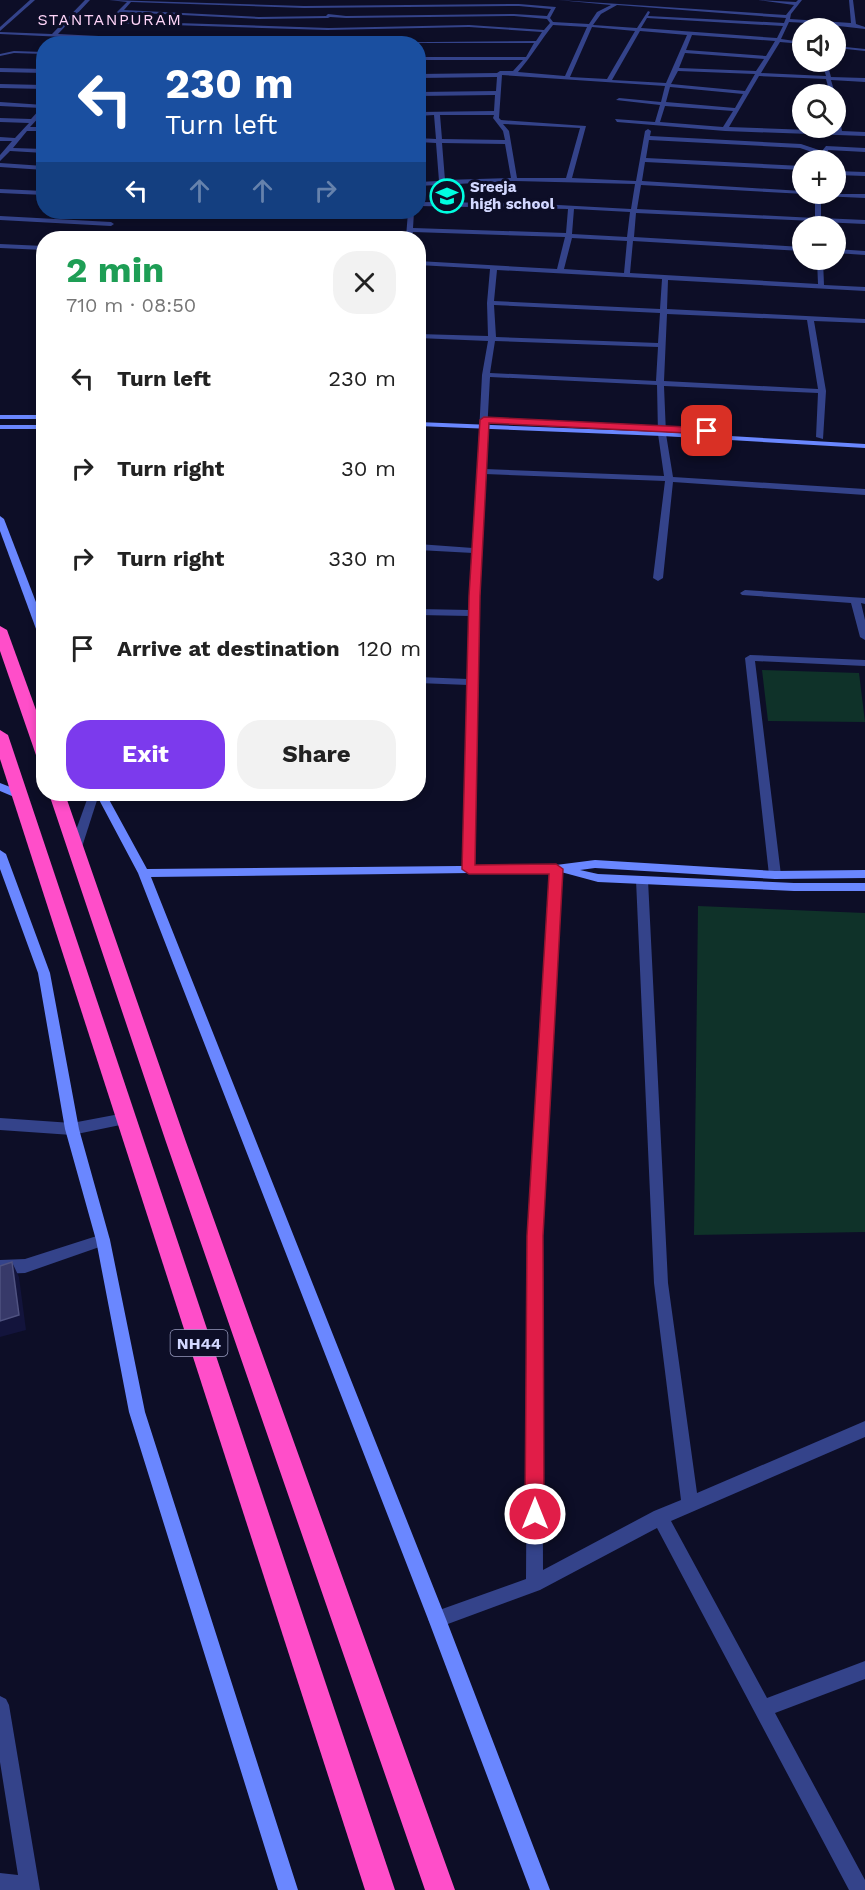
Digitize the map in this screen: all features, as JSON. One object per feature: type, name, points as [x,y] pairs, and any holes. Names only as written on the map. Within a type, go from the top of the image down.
[{"type":"highway","points":[[0,630],[36,732]]},
{"type":"highway","name":"NH44","points":[[0,735],[10,791],[125,1119],[380,1890]]},
{"type":"highway","name":"NH44","points":[[59,801],[176,1142],[440,1890]]},
{"type":"street","points":[[0,31],[33,0]]},
{"type":"street","points":[[0,31],[53,36],[88,0]]},
{"type":"street","points":[[111,0],[328,7],[475,5],[520,2],[554,8],[545,34],[514,74]]},
{"type":"street","points":[[253,6],[259,0]]},
{"type":"street","points":[[284,6],[292,0]]},
{"type":"street","points":[[328,7],[338,0]]},
{"type":"street","points":[[446,0],[475,5]]},
{"type":"street","points":[[560,0],[617,2],[792,21]]},
{"type":"street","points":[[760,0],[799,2]]},
{"type":"street","points":[[851,0],[854,25]]},
{"type":"street","points":[[98,36],[130,1]]},
{"type":"street","points":[[148,36],[162,24],[179,1]]},
{"type":"street","points":[[567,78],[597,14],[617,2]]},
{"type":"street","points":[[725,129],[799,2]]},
{"type":"street","points":[[327,36],[328,7]]},
{"type":"street","points":[[120,11],[259,18],[514,15],[591,26],[792,42]]},
{"type":"street","points":[[609,81],[646,14],[787,20]]},
{"type":"street","points":[[110,22],[327,28],[469,26],[545,31]]},
{"type":"street","points":[[846,25],[865,27]]},
{"type":"street","points":[[627,274],[633,212],[647,138],[690,34]]},
{"type":"street","points":[[25,53],[36,40]]},
{"type":"street","points":[[426,43],[537,42]]},
{"type":"street","points":[[846,48],[864,50],[865,57]]},
{"type":"street","points":[[683,51],[766,58]]},
{"type":"street","points":[[0,55],[36,53]]},
{"type":"street","points":[[426,59],[526,57]]},
{"type":"street","points":[[675,69],[865,80]]},
{"type":"street","points":[[0,70],[36,71]]},
{"type":"street","points":[[827,72],[830,84]]},
{"type":"street","points":[[426,76],[500,75],[500,73],[747,93]]},
{"type":"street","points":[[500,75],[496,118],[506,131],[514,178]]},
{"type":"street","points":[[0,86],[36,87]]},
{"type":"street","points":[[426,94],[497,93]]},
{"type":"street","points":[[619,100],[736,110]]},
{"type":"street","points":[[0,104],[36,107]]},
{"type":"street","points":[[426,114],[496,113]]},
{"type":"street","points":[[437,114],[441,182]]},
{"type":"street","points":[[0,159],[36,117]]},
{"type":"street","points":[[0,120],[33,121]]},
{"type":"street","points":[[617,120],[725,129],[792,131]]},
{"type":"street","points":[[500,123],[583,126],[569,179]]},
{"type":"street","points":[[26,129],[36,129]]},
{"type":"street","points":[[846,133],[865,134]]},
{"type":"street","points":[[647,138],[801,146],[809,150]]},
{"type":"street","points":[[0,139],[17,140]]},
{"type":"street","points":[[426,140],[508,142]]},
{"type":"street","points":[[825,150],[826,148],[865,150]]},
{"type":"street","points":[[9,149],[36,151]]},
{"type":"street","points":[[643,160],[792,167]]},
{"type":"street","points":[[0,165],[36,167]]},
{"type":"street","points":[[846,173],[865,174]]},
{"type":"street","points":[[426,183],[514,178],[569,179],[792,192]]},
{"type":"street","points":[[0,191],[36,193]]},
{"type":"street","points":[[818,216],[818,194],[865,196]]},
{"type":"street","points":[[426,204],[571,208],[792,221]]},
{"type":"street","points":[[560,272],[569,236],[571,208]]},
{"type":"street","points":[[0,218],[111,224]]},
{"type":"street","points":[[846,222],[865,222]]},
{"type":"street","points":[[426,235],[569,236],[792,248]]},
{"type":"street","points":[[0,246],[36,248]]},
{"type":"street","points":[[846,252],[865,253]]},
{"type":"street","points":[[426,263],[865,289]]},
{"type":"street","points":[[469,869],[477,550],[486,375],[492,337],[490,303],[494,267]]},
{"type":"street","points":[[820,270],[821,286]]},
{"type":"street","points":[[658,578],[669,479],[662,431],[660,382],[665,277]]},
{"type":"street","points":[[490,303],[865,321]]},
{"type":"street","points":[[810,318],[822,391],[820,436]]},
{"type":"street","points":[[426,336],[662,345]]},
{"type":"street","points":[[486,375],[822,391]]},
{"type":"street","points":[[0,417],[36,417]]},
{"type":"street","points":[[426,419],[865,439]]},
{"type":"street","points":[[426,424],[484,423]]},
{"type":"street","points":[[0,427],[36,426]]},
{"type":"street","points":[[662,431],[865,446]]},
{"type":"street","points":[[482,471],[669,479],[865,492]]},
{"type":"street","points":[[0,519],[36,616]]},
{"type":"street","points":[[426,547],[477,550]]},
{"type":"street","points":[[745,593],[860,600],[865,637]]},
{"type":"street","points":[[426,612],[475,613]]},
{"type":"street","points":[[775,875],[750,658],[865,663]]},
{"type":"street","points":[[426,680],[473,682]]},
{"type":"street","points":[[75,847],[91,801]]},
{"type":"street","points":[[105,801],[144,873],[437,1619],[540,1890]]},
{"type":"street","points":[[0,854],[44,973],[72,1129],[103,1240],[136,1412],[288,1890]]},
{"type":"street","points":[[144,873],[556,869],[595,864],[775,875],[865,874]]},
{"type":"street","points":[[556,869],[598,878],[794,887],[865,887]]},
{"type":"street","points":[[534,1584],[535,1236],[556,869]]},
{"type":"street","points":[[642,879],[661,1283],[690,1504]]},
{"type":"street","points":[[0,1124],[72,1129],[125,1119]]},
{"type":"street","points":[[0,1267],[25,1266],[103,1240]]},
{"type":"street","points":[[437,1619],[534,1584],[660,1517],[865,1429]]},
{"type":"street","points":[[660,1517],[763,1711],[860,1879]]},
{"type":"street","points":[[763,1711],[865,1670]]},
{"type":"street","points":[[0,1705],[30,1887],[0,1883]]},
{"type":"green space","points":[[762,670],[859,673],[865,722],[768,721]]},
{"type":"green space","points":[[698,906],[865,913],[865,1232],[694,1235]]},
{"type":"building","points":[[12,1262],[19,1315],[0,1321],[0,1266]]},
{"type":"place","name":"Sreeja high school","points":[[447,196]]},
{"type":"district","name":"STANTANPURAM","points":[[110,19]]},
{"type":"route","points":[[535,1514],[535,1236],[556,869],[469,869],[475,596],[484,420],[707,431]]}]
